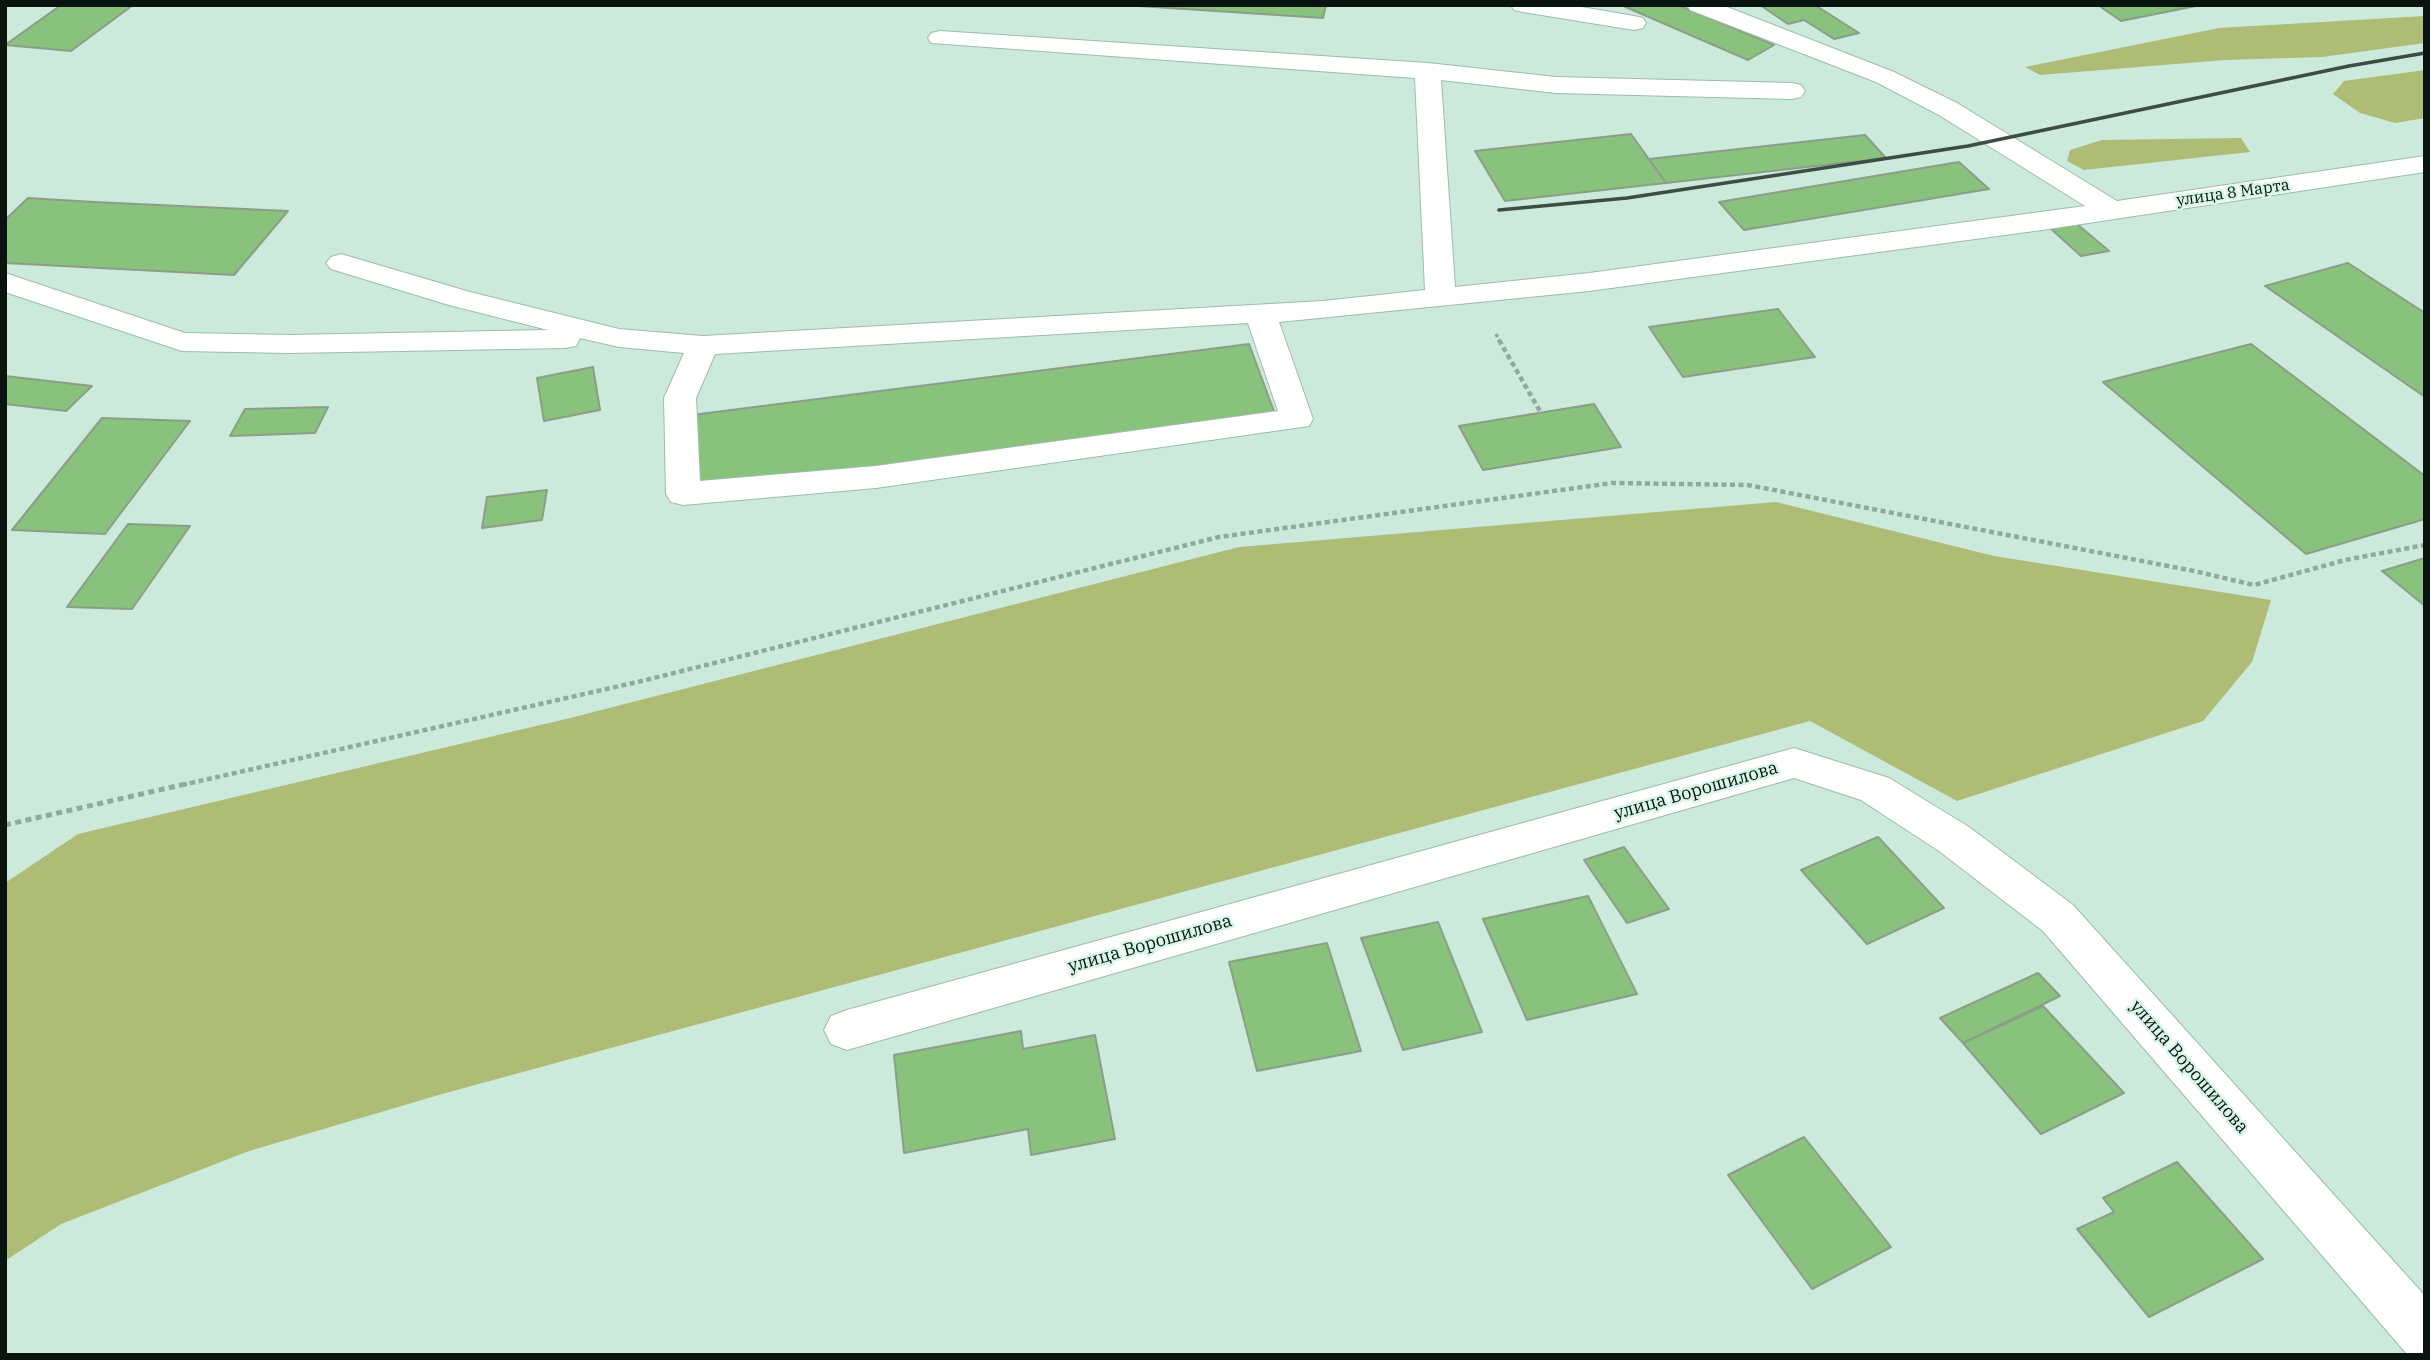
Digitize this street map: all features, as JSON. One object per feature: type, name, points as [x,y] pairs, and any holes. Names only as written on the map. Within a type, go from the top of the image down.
[{"type":"street","points":[[1523,5],[1634,23]]},
{"type":"street","points":[[1699,5],[1885,77],[1948,109],[2111,210]]},
{"type":"street","points":[[940,38],[1428,71],[1556,85],[1793,91]]},
{"type":"street","points":[[1428,71],[1440,297]]},
{"type":"street","name":"улица 8 Марта","points":[[619,338],[703,345],[1323,310],[1589,282],[2042,221],[2425,164]]},
{"type":"street","points":[[341,263],[460,299],[619,338]]},
{"type":"street","points":[[5,282],[182,342],[290,344],[619,338]]},
{"type":"street","points":[[703,345],[680,398],[682,494],[876,477],[1297,419],[1260,313]]},
{"type":"street","name":"улица Ворошилова","points":[[847,1030],[1794,763],[1875,789],[1954,839],[2058,918],[2425,1335]]},
{"type":"path","points":[[1473,294],[1541,413]]},
{"type":"path","points":[[5,825],[642,681],[1219,537],[1612,483],[1748,485],[2194,571],[2254,585],[2345,560],[2425,545]]},
{"type":"green space","points":[[2425,16],[2425,43],[2322,57],[2225,60],[2040,75],[2025,67],[2219,28]]},
{"type":"green space","points":[[2425,70],[2425,118],[2395,123],[2360,113],[2333,94],[2344,81]]},
{"type":"green space","points":[[2241,138],[2250,152],[2084,170],[2067,161],[2070,150],[2102,140]]},
{"type":"green space","points":[[1776,502],[1994,556],[2271,600],[2252,662],[2203,721],[1957,801],[1810,721],[442,1094],[249,1151],[61,1224],[5,1261],[5,883],[78,834],[570,718],[1239,547]]},
{"type":"building","points":[[61,5],[133,5],[71,51],[5,45]]},
{"type":"building","points":[[1123,5],[1326,5],[1323,18]]},
{"type":"building","points":[[1621,5],[1678,5],[1774,45],[1748,60]]},
{"type":"building","points":[[1760,5],[1815,5],[1859,33],[1834,39],[1804,20],[1788,24]]},
{"type":"building","points":[[2098,5],[2201,5],[2121,21]]},
{"type":"building","points":[[1631,134],[1666,183],[1505,201],[1475,151]]},
{"type":"building","points":[[1865,135],[1886,158],[1666,183],[1649,159]]},
{"type":"building","points":[[1959,162],[1989,189],[1744,230],[1719,202]]},
{"type":"building","points":[[28,198],[288,211],[234,275],[5,263],[5,220]]},
{"type":"building","points":[[2077,224],[2109,251],[2081,256],[2050,228]]},
{"type":"building","points":[[2348,263],[2425,313],[2425,397],[2265,286]]},
{"type":"building","points":[[1778,309],[1815,357],[1683,377],[1649,327]]},
{"type":"building","points":[[1249,344],[1275,414],[691,492],[692,415]]},
{"type":"building","points":[[2251,344],[2425,476],[2425,519],[2306,554],[2103,382]]},
{"type":"building","points":[[593,367],[600,410],[544,421],[537,378]]},
{"type":"building","points":[[5,376],[92,386],[66,411],[5,404]]},
{"type":"building","points":[[1594,404],[1621,447],[1483,470],[1459,426]]},
{"type":"building","points":[[328,407],[315,433],[230,436],[245,409]]},
{"type":"building","points":[[102,418],[190,421],[105,534],[12,530]]},
{"type":"building","points":[[547,490],[542,520],[482,528],[487,497]]},
{"type":"building","points":[[128,524],[190,526],[132,609],[67,607]]},
{"type":"building","points":[[2425,558],[2425,606],[2382,571]]},
{"type":"building","points":[[1878,837],[1944,908],[1867,944],[1801,870]]},
{"type":"building","points":[[1624,847],[1669,909],[1627,923],[1584,860]]},
{"type":"building","points":[[1588,896],[1637,994],[1527,1020],[1483,919]]},
{"type":"building","points":[[1438,922],[1482,1032],[1403,1050],[1361,938]]},
{"type":"building","points":[[1327,943],[1361,1051],[1257,1071],[1229,962]]},
{"type":"building","points":[[2038,973],[2060,996],[1963,1043],[1940,1018]]},
{"type":"building","points":[[2043,1006],[2124,1093],[2041,1134],[1963,1043]]},
{"type":"building","points":[[1021,1031],[1023,1049],[1095,1035],[1115,1139],[1031,1155],[1028,1129],[904,1153],[894,1055]]},
{"type":"building","points":[[1804,1137],[1891,1247],[1812,1289],[1728,1175]]},
{"type":"building","points":[[2177,1162],[2263,1259],[2149,1317],[2077,1229],[2114,1212],[2103,1198]]},
{"type":"railway","points":[[1499,210],[1627,198],[1968,146],[2349,66],[2425,53]]}]
